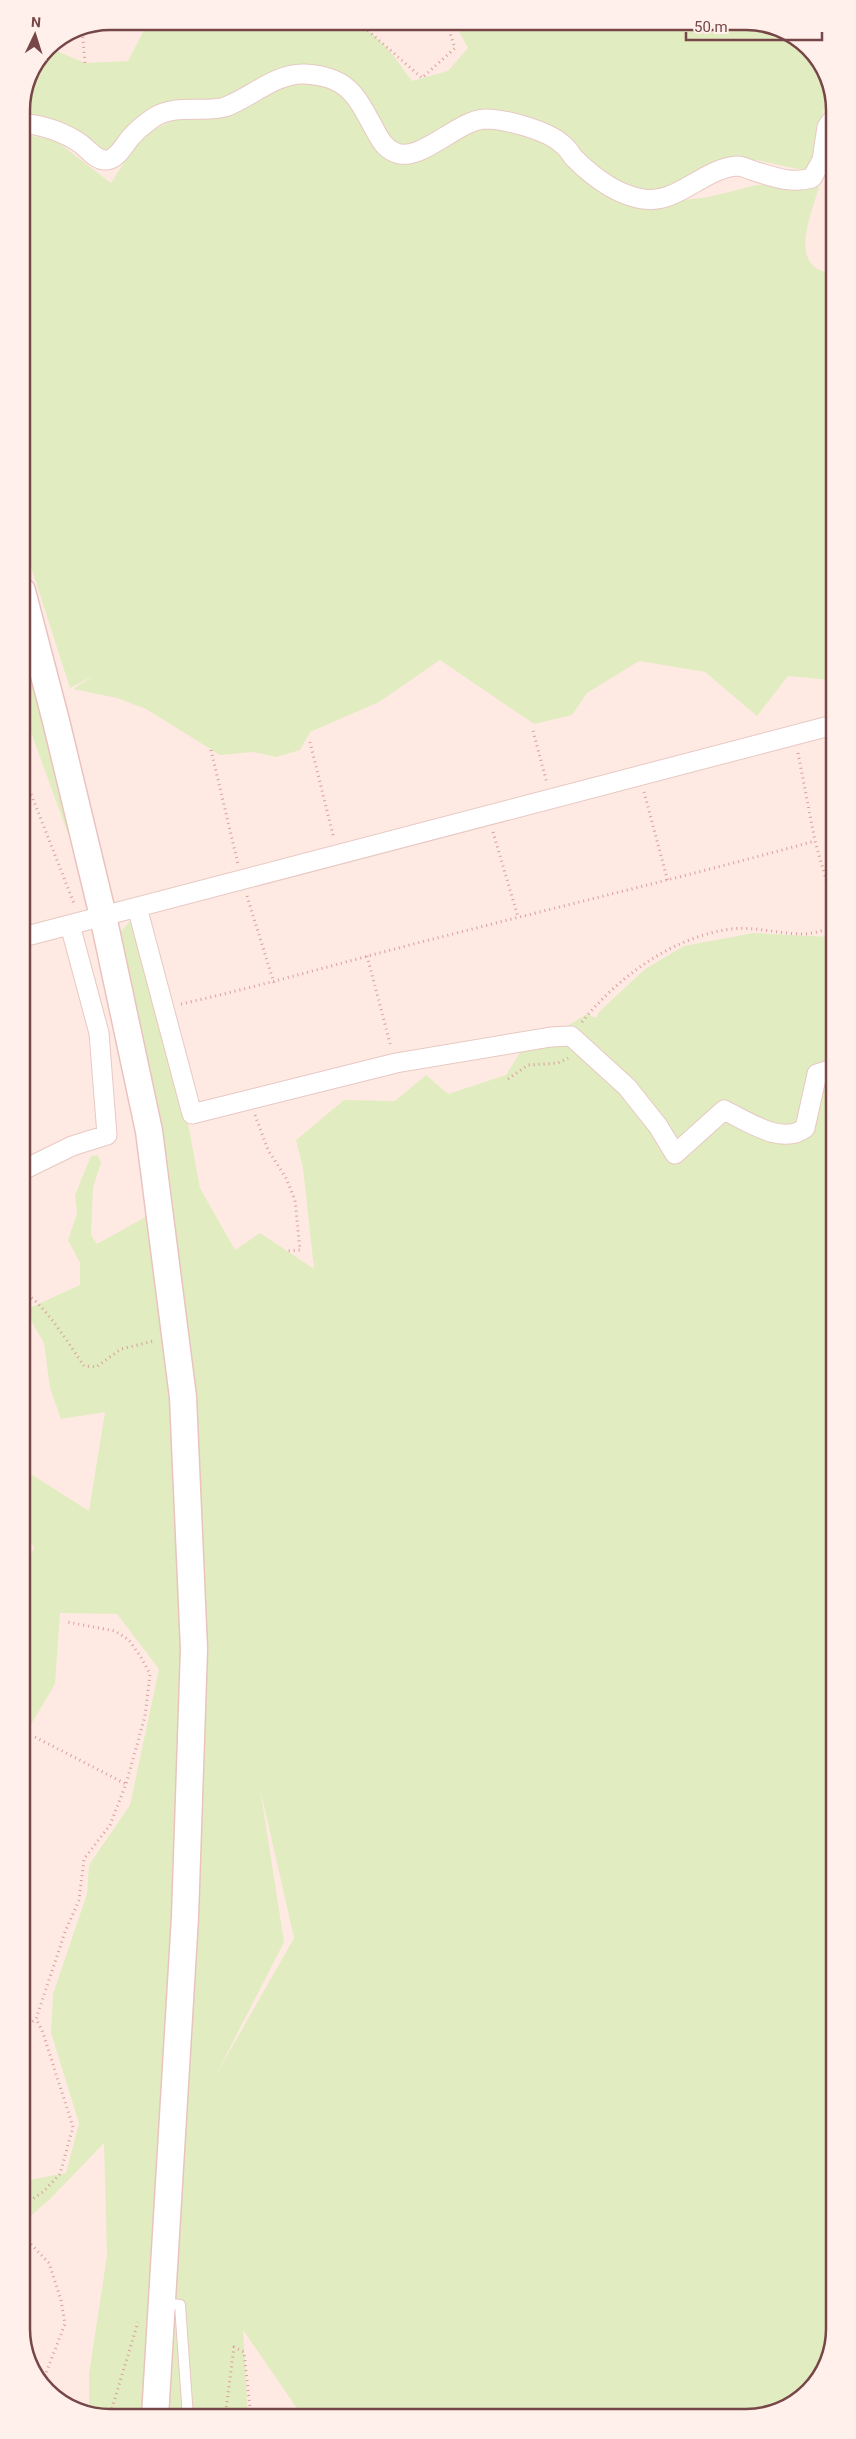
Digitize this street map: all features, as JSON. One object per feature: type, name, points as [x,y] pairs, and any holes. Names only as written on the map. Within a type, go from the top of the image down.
[{"type":"street","points":[[30,125],[59,131],[80,143],[98,159],[105,161],[114,159],[133,134],[156,116],[175,110],[223,108],[286,77],[301,74],[324,76],[343,83],[356,95],[384,146],[396,154],[410,156],[470,122],[484,119],[508,122],[562,143],[573,157],[598,180],[624,193],[644,200],[658,199],[707,177],[739,166],[786,181],[812,178],[822,160],[826,134]]},
{"type":"street","points":[[30,622],[56,721],[99,1033],[107,1135],[72,1146],[30,1167]]},
{"type":"street","points":[[30,935],[826,727]]},
{"type":"street","points":[[137,907],[192,1114],[396,1063],[551,1037],[577,1043],[626,1087],[658,1126],[674,1154],[724,1110],[778,1134],[798,1133],[805,1128],[817,1074],[826,1071]]},
{"type":"street","points":[[85,921],[149,1130],[176,1335],[187,1452],[194,1649],[185,1917],[155,2409]]},
{"type":"lane","points":[[162,2303],[180,2305],[187,2409]]},
{"type":"path","points":[[367,30],[422,78],[455,48],[449,30]]},
{"type":"path","points":[[82,35],[84,63]]},
{"type":"path","points":[[533,731],[551,798]]},
{"type":"path","points":[[794,736],[815,841],[826,880]]},
{"type":"path","points":[[310,742],[338,854]]},
{"type":"path","points":[[211,750],[242,880],[274,983]]},
{"type":"path","points":[[640,776],[668,882]]},
{"type":"path","points":[[30,790],[85,921]]},
{"type":"path","points":[[488,815],[518,917]]},
{"type":"path","points":[[164,1008],[274,983],[366,956],[518,917],[668,882],[815,841]]},
{"type":"path","points":[[508,1079],[528,1066],[558,1063],[577,1043],[593,1009],[632,973],[684,941],[732,929],[804,934],[826,929]]},
{"type":"path","points":[[366,956],[396,1063]]},
{"type":"path","points":[[249,1101],[268,1150],[286,1178],[295,1200],[300,1250],[286,1251]]},
{"type":"path","points":[[30,1295],[53,1322],[84,1366],[96,1367],[121,1349],[176,1335]]},
{"type":"path","points":[[30,2024],[36,2020],[65,1932],[79,1900],[84,1859],[110,1824],[126,1784],[145,1716],[150,1674],[129,1640],[115,1631],[67,1622]]},
{"type":"path","points":[[35,1737],[126,1784]]},
{"type":"path","points":[[30,2200],[43,2192],[60,2174],[73,2127],[42,2030],[36,2020]]},
{"type":"path","points":[[30,2243],[49,2263],[62,2300],[65,2324],[45,2376]]},
{"type":"path","points":[[112,2409],[143,2304],[162,2303]]},
{"type":"path","points":[[227,2409],[234,2348],[244,2352],[249,2409]]},
{"type":"green space","points":[[144,30],[366,30],[385,46],[412,81],[448,71],[468,48],[458,30],[752,30],[777,36],[803,53],[813,65],[820,79],[826,108],[823,111],[816,160],[807,171],[756,160],[717,162],[680,188],[646,196],[499,116],[397,150],[326,73],[221,102],[166,108],[109,153],[30,122],[30,104],[33,89],[38,74],[46,61],[60,60],[60,52],[85,63],[128,61]]},
{"type":"green space","points":[[288,80],[324,80],[351,98],[393,159],[485,121],[559,145],[571,159],[658,203],[709,197],[757,185],[805,184],[819,187],[808,225],[806,251],[810,261],[818,269],[826,271],[826,679],[788,676],[757,716],[705,672],[639,661],[587,693],[572,715],[534,724],[440,660],[379,702],[310,732],[300,750],[276,757],[253,752],[220,755],[146,709],[117,698],[73,689],[95,675],[70,688],[30,564],[30,136],[55,140],[111,183],[141,136],[174,120]]},
{"type":"green space","points":[[30,675],[92,899],[30,730]]},
{"type":"green space","points":[[130,921],[145,954],[187,1118],[200,1188],[235,1250],[260,1233],[314,1269],[303,1168],[296,1140],[344,1100],[395,1101],[426,1075],[448,1094],[506,1075],[521,1051],[541,1049],[541,1042],[587,1014],[596,1018],[599,1012],[645,969],[684,946],[753,933],[826,937],[826,2329],[822,2355],[810,2378],[791,2396],[777,2403],[746,2409],[297,2409],[243,2330],[248,2409],[104,2409],[89,2406],[89,2374],[107,2256],[104,2143],[52,2197],[30,2217],[30,2180],[66,2173],[79,2123],[51,2033],[53,1994],[87,1894],[89,1865],[130,1805],[159,1669],[117,1614],[60,1613],[55,1684],[30,1726],[30,1556],[34,1548],[30,1542],[30,1473],[89,1511],[105,1412],[61,1419],[50,1388],[44,1343],[30,1319],[30,1308],[80,1285],[80,1263],[68,1240],[77,1214],[75,1195],[91,1156],[98,1155],[101,1163],[93,1187],[91,1235],[97,1244],[167,1205],[145,1062],[120,932]],"holes":[[[260,1788],[294,1938],[216,2075],[284,1942]]]}]
